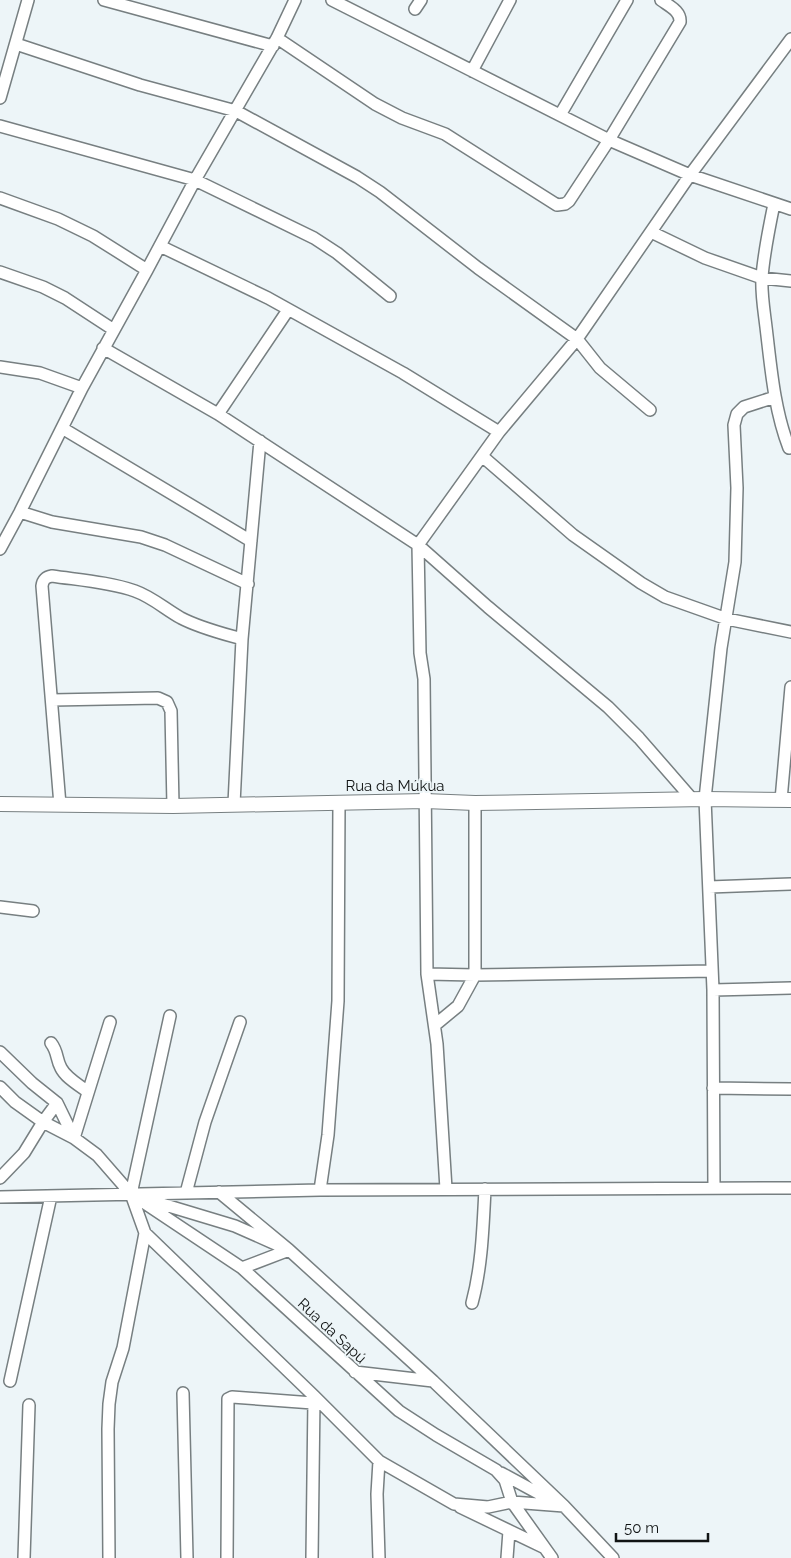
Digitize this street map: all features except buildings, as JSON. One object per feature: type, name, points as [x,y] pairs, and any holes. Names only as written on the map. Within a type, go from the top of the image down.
[{"type":"street","points":[[0,98],[28,0]]},
{"type":"street","points":[[104,0],[275,42],[375,104],[402,118],[445,134],[556,205],[565,204],[569,201],[609,140],[680,22],[681,18],[678,13],[661,0]]},
{"type":"street","points":[[0,549],[103,348],[160,246],[194,180],[275,42],[295,0]]},
{"type":"street","points":[[332,0],[609,140],[690,175],[791,209]]},
{"type":"street","points":[[472,70],[510,0]]},
{"type":"street","points":[[560,115],[627,0]]},
{"type":"street","points":[[446,1189],[435,1026],[426,974],[424,679],[420,653],[418,545],[499,432],[577,339],[690,175],[791,39]]},
{"type":"street","points":[[16,44],[140,85],[236,111],[343,169],[380,192],[478,268],[577,339],[600,368],[650,410]]},
{"type":"street","points":[[0,126],[194,180],[314,238],[337,253],[390,296]]},
{"type":"street","points":[[0,198],[58,219],[93,236],[147,270]]},
{"type":"street","points":[[774,204],[768,232],[762,278],[762,296],[775,397],[780,422],[790,449]]},
{"type":"street","points":[[650,232],[696,255],[762,278],[791,281]]},
{"type":"street","points":[[160,246],[268,298],[403,372],[499,432]]},
{"type":"street","points":[[0,272],[65,298],[114,330]]},
{"type":"street","points":[[218,414],[288,310]]},
{"type":"street","points":[[103,348],[218,414],[418,545],[488,607],[608,707],[699,799]]},
{"type":"street","points":[[0,366],[40,373],[82,388]]},
{"type":"street","points":[[714,1188],[713,990],[709,887],[699,799],[735,562],[736,488],[734,425],[738,414],[744,407],[775,397]]},
{"type":"street","points":[[62,428],[251,541]]},
{"type":"street","points":[[234,804],[242,639],[260,441]]},
{"type":"street","points":[[482,456],[573,535],[641,583],[665,597],[727,619],[791,632]]},
{"type":"street","points":[[20,512],[52,522],[141,537],[165,545],[248,584]]},
{"type":"street","points":[[60,805],[43,580],[52,576],[94,582],[134,591],[152,598],[200,628],[242,639]]},
{"type":"street","points":[[786,800],[791,687]]},
{"type":"street","points":[[52,700],[158,698],[167,702],[171,711],[174,806]]},
{"type":"street","name":"Rua da Múkua","points":[[0,804],[174,806],[425,800],[475,803],[699,799],[786,800]]},
{"type":"street","points":[[320,1190],[328,1135],[338,1001],[340,802]]},
{"type":"street","points":[[435,1026],[458,1006],[475,975],[475,803]]},
{"type":"street","points":[[709,887],[791,884]]},
{"type":"street","points":[[0,907],[33,911]]},
{"type":"street","points":[[426,974],[475,975],[712,971]]},
{"type":"street","points":[[713,990],[791,988]]},
{"type":"street","points":[[170,1016],[131,1194],[145,1233],[379,1461],[454,1504],[543,1547]]},
{"type":"street","points":[[74,1138],[110,1022]]},
{"type":"street","points":[[186,1192],[205,1122],[240,1022]]},
{"type":"street","points":[[51,1043],[57,1050],[60,1067],[64,1074],[88,1092]]},
{"type":"street","name":"Rua da Sapú","points":[[0,1052],[57,1103],[74,1138]]},
{"type":"street","name":"Rua da Sapú","points":[[0,1088],[15,1102],[43,1122],[74,1138],[98,1155],[131,1194],[242,1268],[399,1412],[496,1470],[506,1480],[512,1502],[552,1558]]},
{"type":"street","points":[[713,1088],[791,1089]]},
{"type":"street","points":[[0,1096],[15,1102]]},
{"type":"street","points":[[0,1178],[24,1152],[57,1103]]},
{"type":"street","points":[[0,1196],[320,1190],[791,1188]]},
{"type":"street","points":[[472,1303],[482,1247],[485,1189]]},
{"type":"street","points":[[219,1192],[289,1250],[433,1381],[564,1506],[613,1558]]},
{"type":"street","points":[[131,1194],[235,1226],[289,1250]]},
{"type":"street","points":[[10,1382],[51,1196]]},
{"type":"street","points":[[109,1558],[109,1404],[112,1382],[123,1348],[145,1233]]},
{"type":"street","points":[[242,1268],[289,1250]]},
{"type":"street","points":[[355,1372],[433,1381]]},
{"type":"street","points":[[183,1393],[187,1558]]},
{"type":"street","points":[[228,1558],[228,1400],[232,1397],[314,1399]]},
{"type":"street","points":[[312,1558],[314,1399]]},
{"type":"street","points":[[24,1558],[29,1405]]},
{"type":"street","points":[[379,1461],[377,1494],[379,1558]]},
{"type":"street","points":[[496,1470],[564,1506]]},
{"type":"street","points":[[454,1504],[488,1507],[512,1502],[564,1506]]},
{"type":"street","points":[[507,1558],[509,1531]]}]
